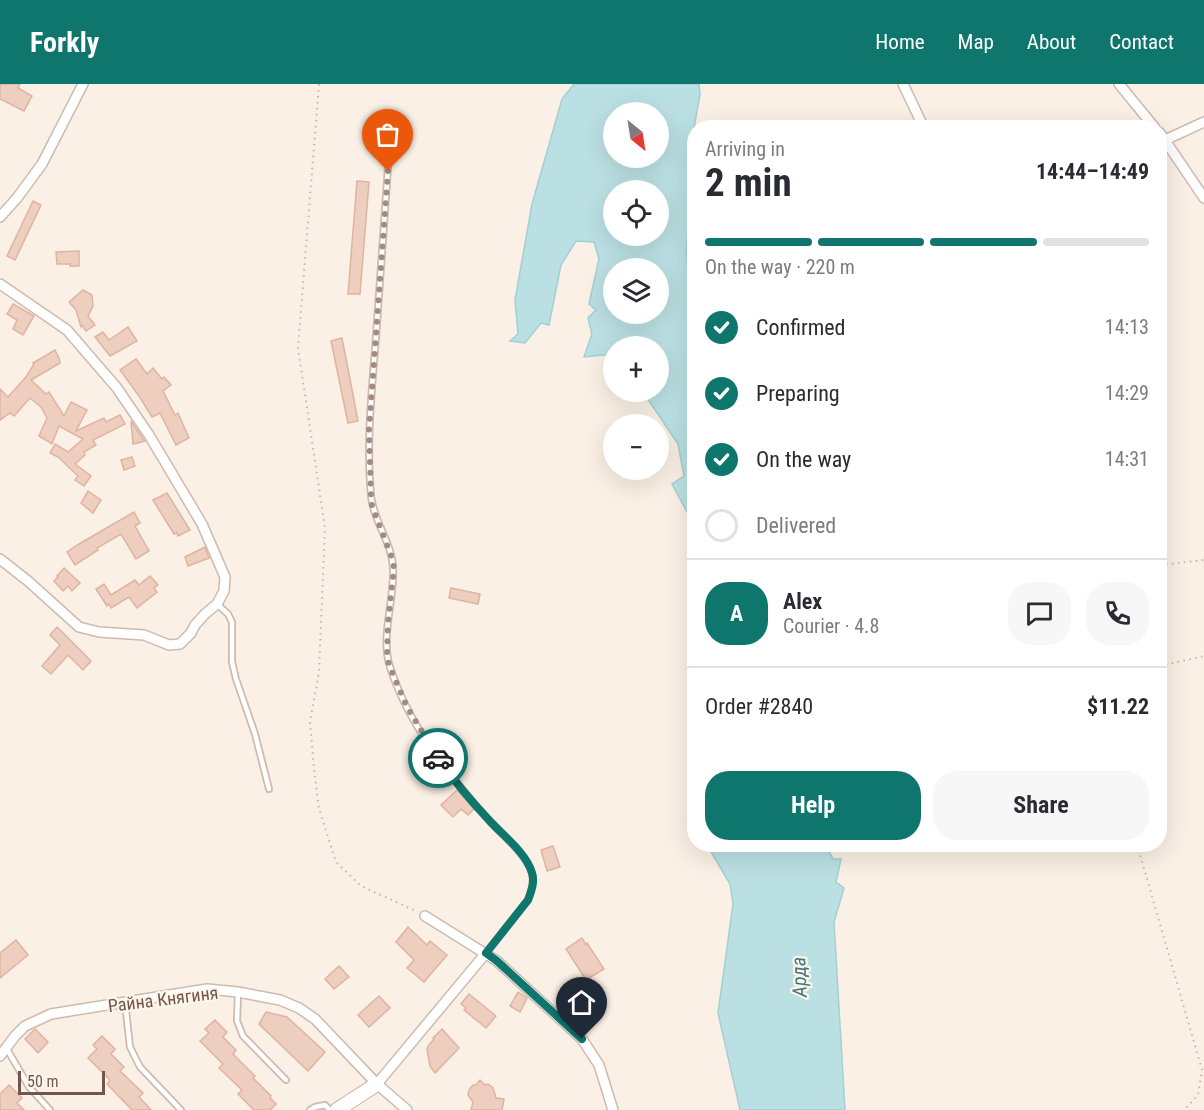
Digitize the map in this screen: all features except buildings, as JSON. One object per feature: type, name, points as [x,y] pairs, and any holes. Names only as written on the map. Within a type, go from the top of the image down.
[{"type":"main road","points":[[336,1110],[377,1084]]},
{"type":"main road","points":[[357,1110],[377,1084]]},
{"type":"street","points":[[0,217],[42,164],[83,84]]},
{"type":"street","points":[[903,84],[920,120]]},
{"type":"street","points":[[1119,84],[1148,120]]},
{"type":"street","points":[[1167,135],[1204,122]]},
{"type":"street","points":[[1167,144],[1201,188],[1204,198]]},
{"type":"street","points":[[0,284],[67,330],[117,388],[149,435],[202,524],[225,577],[224,591],[217,604],[205,614],[180,644],[169,645],[144,635],[99,632],[79,627],[0,559]]},
{"type":"street","points":[[425,916],[497,961],[582,1039],[599,1065],[613,1110]]},
{"type":"street","points":[[377,1084],[486,953]]},
{"type":"street","name":"Райна Княгиня","points":[[3,1051],[25,1026],[51,1014],[207,990],[238,992],[280,1000],[299,1008],[315,1019],[377,1084],[407,1110]]},
{"type":"lane","points":[[391,124],[369,430],[372,506],[394,568],[387,654],[400,693],[438,759],[487,819],[517,849],[532,873],[533,881],[528,900],[486,953]]},
{"type":"lane","points":[[217,604],[228,614],[232,622],[232,662],[255,734],[269,789]]},
{"type":"lane","points":[[238,992],[237,1021],[243,1036],[286,1080]]},
{"type":"lane","points":[[125,1002],[130,1047],[140,1067],[181,1110]]},
{"type":"lane","points":[[3,1051],[28,1087],[50,1110]]},
{"type":"lane","points":[[310,1110],[325,1105],[330,1110]]},
{"type":"path","points":[[319,84],[298,348],[325,528],[319,672],[310,722],[319,809],[336,862],[361,886],[425,916]]},
{"type":"path","points":[[1167,564],[1204,560]]},
{"type":"path","points":[[1167,664],[1204,656]]},
{"type":"path","points":[[1139,852],[1202,1070],[1198,1095],[1184,1110]]},
{"type":"water","points":[[574,84],[699,84],[700,95],[695,120],[687,120],[687,512],[672,484],[684,476],[678,444],[669,431],[669,414],[658,414],[650,402],[669,402],[669,336],[603,336],[603,355],[584,357],[592,334],[588,318],[596,310],[589,304],[599,259],[594,242],[576,241],[561,265],[549,325],[541,323],[525,343],[510,341],[518,334],[515,300],[532,204],[562,99]]},
{"type":"water","name":"Арда","points":[[711,852],[830,852],[833,859],[841,859],[836,882],[844,888],[834,922],[845,1110],[740,1110],[718,1013],[733,904],[730,884]]},
{"type":"way so far","points":[[388,171],[369,430],[371,495],[372,506],[394,568],[388,623],[389,665],[407,707],[438,758]]},
{"type":"route","points":[[438,758],[487,819],[517,849],[532,873],[533,881],[528,900],[486,953],[582,1039]]}]
